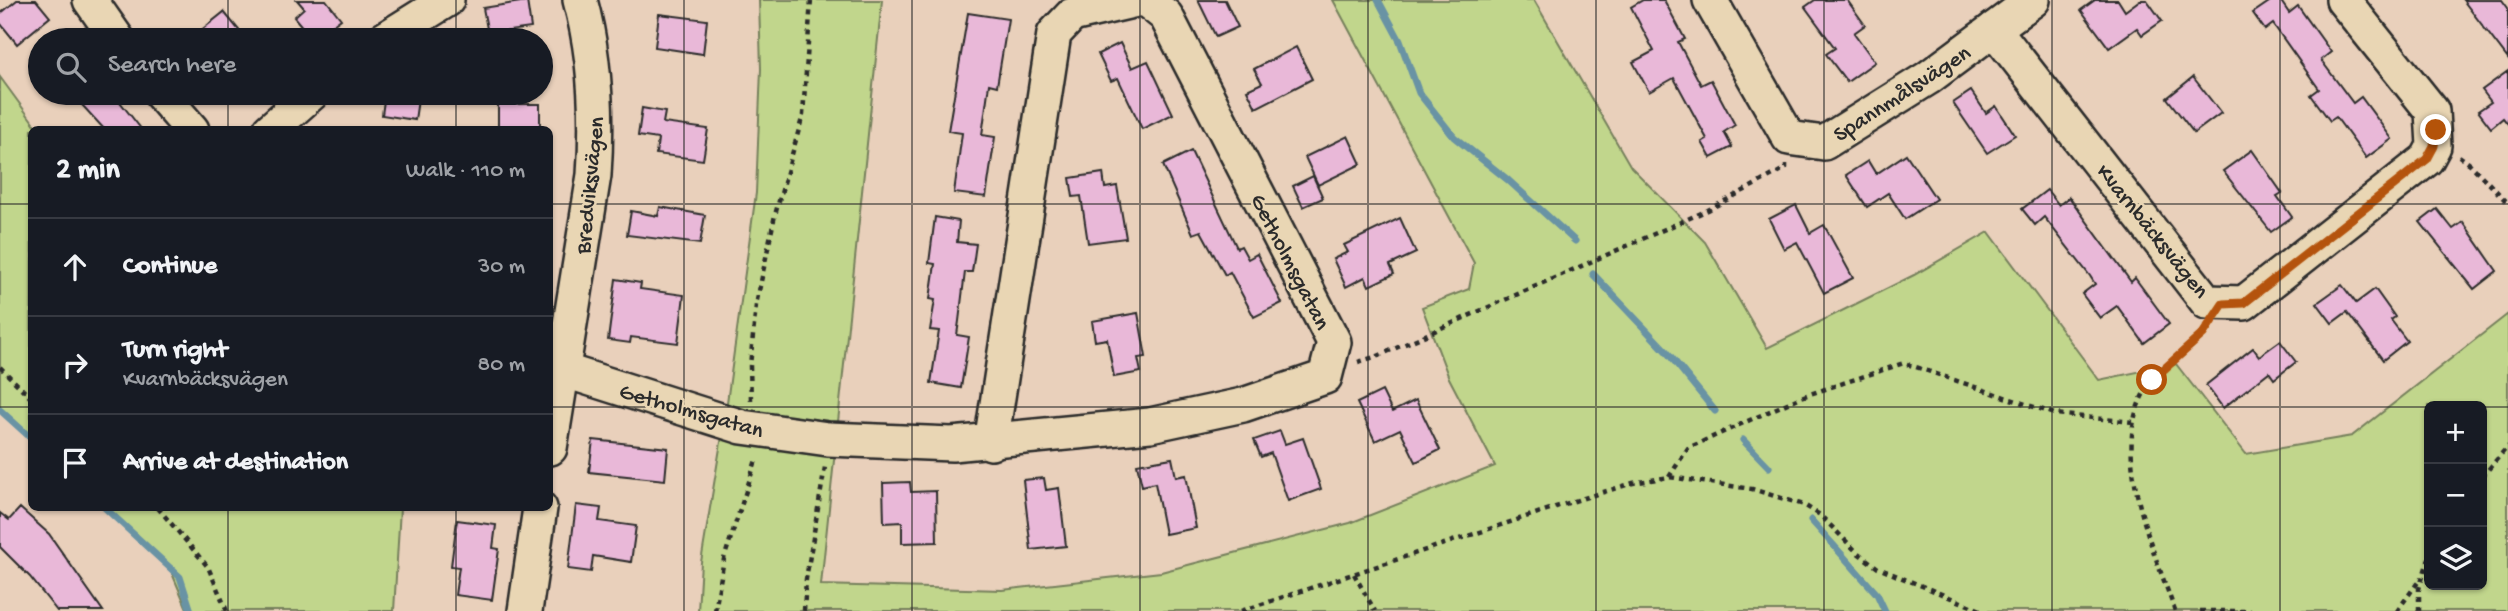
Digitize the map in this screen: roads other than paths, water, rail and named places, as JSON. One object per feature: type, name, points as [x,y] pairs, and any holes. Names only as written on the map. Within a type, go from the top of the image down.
[{"type":"street","points":[[90,0],[110,28]]},
{"type":"street","points":[[402,28],[447,0]]},
{"type":"street","name":"Bredviksvägen","points":[[553,408],[556,368],[594,175],[596,139],[593,60],[580,0]]},
{"type":"street","points":[[992,443],[1054,34],[1072,15],[1137,0]]},
{"type":"street","name":"Getholmsgatan","points":[[556,368],[752,429],[828,439],[952,444],[992,443],[1150,425],[1243,405],[1325,377],[1334,342],[1166,16],[1146,0]]},
{"type":"street","name":"Spannmålsvägen","points":[[1710,0],[1788,138],[1824,143],[1927,78],[2033,0]]},
{"type":"street","name":"Kvarnbäcksvägen","points":[[1994,29],[2207,302],[2244,303],[2427,159],[2435,141],[2432,111],[2343,0]]},
{"type":"street","points":[[170,105],[189,126]]},
{"type":"street","points":[[275,126],[298,105]]},
{"type":"street","points":[[525,611],[540,511]]},
{"type":"waterway","points":[[1378,0],[1400,41],[1419,93],[1454,137],[1508,180],[1575,241]]},
{"type":"waterway","points":[[1593,274],[1667,352],[1715,411]]},
{"type":"waterway","points":[[0,410],[28,435]]},
{"type":"waterway","points":[[1743,440],[1769,467]]},
{"type":"waterway","points":[[108,511],[180,577],[191,611]]},
{"type":"waterway","points":[[1811,520],[1877,594],[1885,611]]}]
